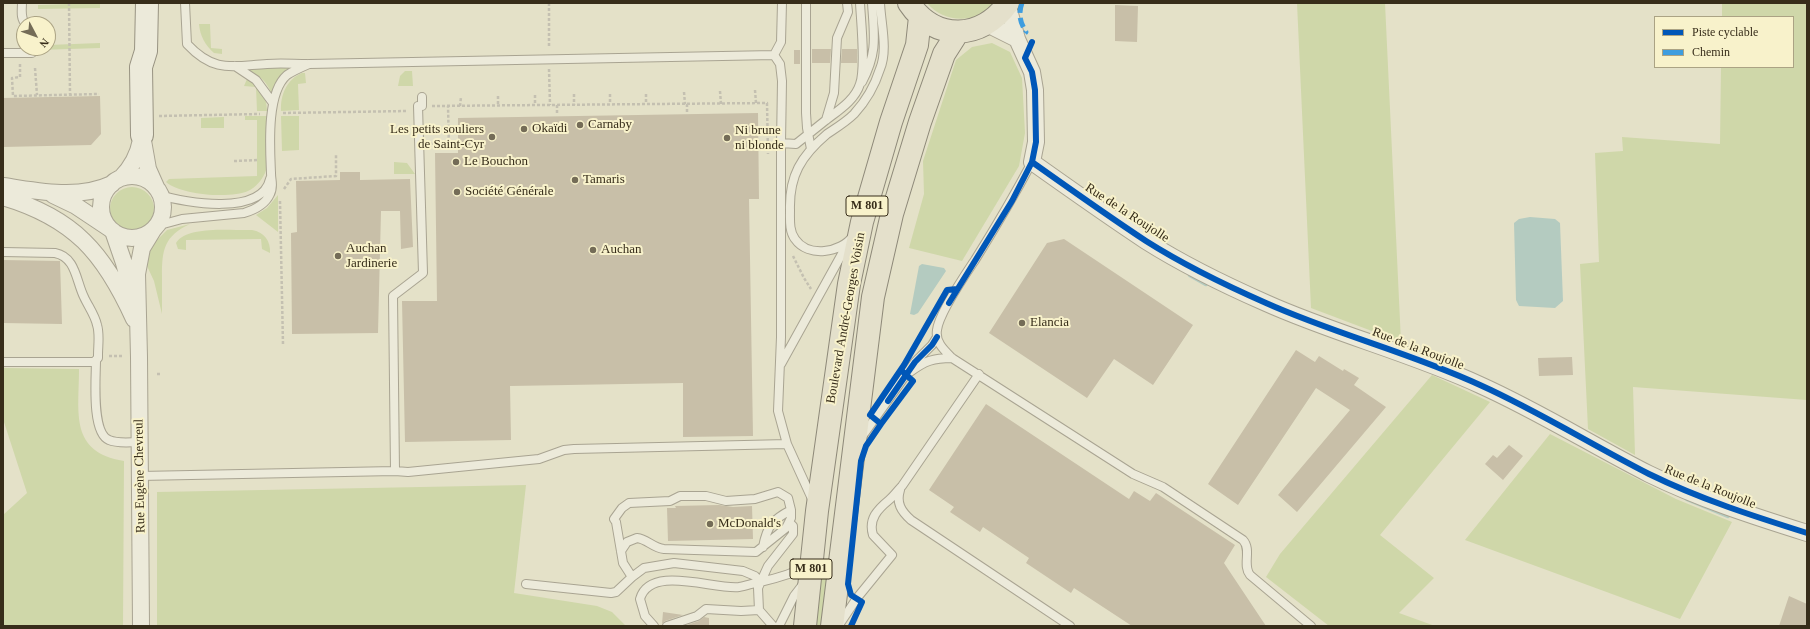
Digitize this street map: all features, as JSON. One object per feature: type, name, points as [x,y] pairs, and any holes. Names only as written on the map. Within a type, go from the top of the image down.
[{"type":"main road","points":[[914,10],[931,25],[944,30],[958,32],[973,30],[986,24],[998,15],[1008,3]]},
{"type":"main road","name":"Boulevard André-Georges Voisin","points":[[805,626],[817,511],[849,284],[862,222],[891,122],[917,45],[914,10]]},
{"type":"main road","name":"Boulevard André-Georges Voisin","points":[[832,626],[873,297],[892,214],[920,122],[944,54],[958,32]]},
{"type":"street","points":[[133,3],[134,52],[141,67]]},
{"type":"street","points":[[40,191],[71,203],[125,237],[134,238],[144,235],[154,228],[162,212],[163,203],[148,169],[142,135],[141,67],[146,51],[147,3]]},
{"type":"street","points":[[1008,3],[1017,39],[1032,72],[1035,90],[1036,142],[1032,162]]},
{"type":"street","points":[[986,24],[1017,39]]},
{"type":"street","points":[[111,229],[104,220],[102,202],[105,192],[132,166],[136,158],[142,135]]},
{"type":"street","name":"Rue de la Roujolle","points":[[1032,162],[1147,241],[1239,290],[1273,306],[1434,365],[1481,385],[1649,473],[1691,493],[1739,512],[1807,533]]},
{"type":"street","points":[[3,186],[40,191],[89,192],[131,176],[142,178],[158,191]]},
{"type":"street","points":[[3,197],[41,211],[68,228],[89,246],[100,257],[116,281],[138,326]]},
{"type":"street","name":"Rue Eugène Chevreul","points":[[140,626],[140,442],[137,274],[142,248],[154,228]]},
{"type":"street","name":"Rue Eugène Chevreul","points":[[111,229],[127,273],[138,326]]},
{"type":"lane","points":[[22,3],[22,16]]},
{"type":"lane","points":[[185,3],[187,44],[199,57],[218,66],[774,55]]},
{"type":"lane","points":[[774,55],[781,42],[782,3]]},
{"type":"lane","points":[[806,3],[806,113],[811,149]]},
{"type":"lane","points":[[826,120],[834,93],[837,38],[848,12],[847,3]]},
{"type":"lane","points":[[860,3],[862,62],[860,84]]},
{"type":"lane","points":[[781,143],[796,144],[847,105],[869,68],[874,49],[872,3]]},
{"type":"lane","points":[[848,242],[828,250],[813,252],[798,244],[792,234],[790,222],[790,188],[798,168],[811,149],[856,111],[866,98],[880,71],[884,54],[880,3]]},
{"type":"lane","points":[[3,53],[16,53]]},
{"type":"lane","points":[[774,55],[780,64],[782,81],[781,337],[778,411],[787,444],[817,511]]},
{"type":"lane","points":[[154,228],[182,219],[233,216],[252,211],[264,203],[272,189],[273,103],[279,86],[287,76],[309,64]]},
{"type":"lane","points":[[235,66],[256,80],[273,103]]},
{"type":"lane","points":[[395,471],[393,296],[423,273],[418,106],[422,106],[422,97]]},
{"type":"lane","points":[[1032,162],[1012,201],[949,303],[937,329],[937,337],[942,348],[952,358],[1133,474],[1163,487],[1243,540],[1247,547],[1247,568],[1250,575],[1311,626]]},
{"type":"lane","points":[[158,191],[188,202],[240,202],[249,200],[263,192],[269,184],[271,174]]},
{"type":"lane","points":[[779,367],[848,242],[862,222]]},
{"type":"lane","points":[[3,252],[55,253],[69,261],[76,272],[84,298],[96,321],[96,415],[101,433],[107,440],[116,442],[140,442]]},
{"type":"lane","points":[[854,446],[915,362],[932,345],[937,337]]},
{"type":"lane","points":[[3,362],[94,362],[97,358]]},
{"type":"lane","points":[[906,375],[923,362],[938,358],[952,358]]},
{"type":"lane","points":[[838,626],[857,598],[892,554],[873,535],[872,522],[878,509],[893,497],[902,486],[979,374]]},
{"type":"lane","points":[[140,476],[408,472],[539,459],[564,450],[574,449],[787,444]]},
{"type":"lane","points":[[902,486],[898,497],[898,503],[904,514],[911,520],[1070,626]]},
{"type":"lane","points":[[621,551],[627,542],[637,538],[644,540],[654,547],[664,549],[750,552],[759,550],[790,523],[791,510],[788,498],[778,492],[755,499],[726,501],[706,496],[680,496],[670,501],[629,502],[622,508],[614,519],[616,522],[623,563],[632,577]]},
{"type":"lane","points":[[763,547],[766,534],[773,521],[791,510]]},
{"type":"lane","points":[[773,626],[759,610],[758,588],[768,566],[793,534],[793,526],[790,523]]},
{"type":"lane","points":[[526,584],[612,593],[616,592],[644,568],[674,563],[744,571],[756,576],[760,582]]},
{"type":"lane","points":[[654,626],[645,616],[640,599],[642,593],[654,583],[667,580],[738,587],[776,579],[800,570],[811,570]]},
{"type":"lane","points":[[780,626],[794,596],[811,570]]},
{"type":"lane","points":[[667,626],[697,616],[706,609],[741,611],[759,610]]},
{"type":"path","points":[[69,3],[70,94]]},
{"type":"path","points":[[20,56],[20,77],[12,78],[13,96],[99,94]]},
{"type":"path","points":[[35,68],[37,95]]},
{"type":"path","points":[[756,90],[756,103]]},
{"type":"path","points":[[720,91],[721,104]]},
{"type":"path","points":[[684,92],[687,114]]},
{"type":"path","points":[[574,94],[574,105]]},
{"type":"path","points":[[610,94],[610,104]]},
{"type":"path","points":[[646,94],[646,104]]},
{"type":"path","points":[[534,95],[535,105]]},
{"type":"path","points":[[498,96],[498,106]]},
{"type":"path","points":[[460,97],[460,106]]},
{"type":"path","points":[[422,106],[767,103]]},
{"type":"path","points":[[557,105],[557,115]]},
{"type":"path","points":[[448,106],[449,148]]},
{"type":"path","points":[[159,116],[412,110]]},
{"type":"path","points":[[419,147],[429,142],[449,148],[458,148]]},
{"type":"path","points":[[284,190],[291,179],[336,176],[336,155]]},
{"type":"path","points":[[280,196],[283,345]]},
{"type":"path","points":[[792,253],[813,293]]},
{"type":"path","points":[[97,358],[125,356]]},
{"type":"green space","points":[[100,3],[100,8],[38,9],[38,5]]},
{"type":"green space","points":[[927,3],[993,3],[987,10],[979,15],[960,19],[942,15]]},
{"type":"green space","points":[[1297,3],[1385,3],[1401,342],[1311,308]]},
{"type":"green space","points":[[1722,3],[1807,3],[1807,400],[1633,387],[1635,455],[1588,429],[1580,264],[1599,262],[1595,153],[1623,151],[1622,137],[1720,144],[1721,68],[1794,68],[1794,16],[1722,16]]},
{"type":"green space","points":[[199,24],[210,24],[211,48],[222,49],[222,54],[214,53],[208,47],[202,36]]},
{"type":"green space","points":[[100,43],[100,48],[56,49],[56,45]]},
{"type":"green space","points":[[992,43],[1010,52],[1022,78],[1025,133],[1019,166],[962,261],[909,248],[924,194],[923,161],[956,60],[972,47]]},
{"type":"green space","points":[[291,67],[272,94],[259,76],[247,69]]},
{"type":"green space","points":[[405,71],[412,71],[413,86],[398,86],[400,76]]},
{"type":"green space","points":[[302,73],[305,73],[306,83],[298,84],[299,110],[281,111],[283,94],[288,83]]},
{"type":"green space","points":[[247,79],[259,87],[266,101],[267,111],[257,111],[256,87],[244,86]]},
{"type":"green space","points":[[245,116],[267,116],[268,161],[265,173],[256,186],[248,191],[240,193],[218,195],[194,193],[182,190],[166,182],[169,179],[257,176],[257,120],[245,120]]},
{"type":"green space","points":[[281,116],[299,116],[299,150],[282,151]]},
{"type":"green space","points":[[224,117],[224,128],[201,128],[201,118]]},
{"type":"green space","points":[[394,162],[407,163],[415,174],[394,174]]},
{"type":"green space","points":[[128,187],[136,187],[141,188],[148,193],[153,200],[153,218],[148,225],[141,230],[128,231],[120,228],[113,221],[110,213],[110,205],[113,197],[120,190]]},
{"type":"green space","points":[[278,195],[278,232],[256,215],[267,208]]},
{"type":"green space","points":[[190,224],[181,229],[170,239],[164,251],[162,267],[162,314],[154,281],[147,266],[147,257],[151,246],[167,230]]},
{"type":"green space","points":[[252,230],[260,233],[266,238],[270,253],[262,249],[261,239],[186,240],[186,250],[178,249],[176,243],[182,237],[200,231]]},
{"type":"green space","points":[[3,368],[79,369],[79,415],[81,428],[86,440],[94,449],[106,456],[124,461],[123,626],[3,626],[3,515],[27,493],[3,419]]},
{"type":"green space","points":[[1432,375],[1490,402],[1380,535],[1434,578],[1399,613],[1435,626],[1329,626],[1266,577],[1280,554]]},
{"type":"green space","points":[[1550,434],[1676,499],[1732,522],[1680,619],[1465,540]]},
{"type":"green space","points":[[526,485],[514,593],[597,606],[612,612],[626,626],[157,626],[157,492]]},
{"type":"green space","points":[[820,575],[829,576],[823,626],[814,626]]},
{"type":"shaded area","points":[[1530,217],[1555,219],[1560,223],[1563,301],[1555,308],[1519,306],[1516,300],[1514,223],[1519,219]]},
{"type":"shaded area","points":[[922,264],[944,268],[946,271],[918,313],[914,315],[910,314],[919,266]]},
{"type":"building","points":[[1115,5],[1138,6],[1137,42],[1115,41]]},
{"type":"building","points":[[812,49],[831,49],[830,63],[812,63]]},
{"type":"building","points":[[842,49],[857,49],[857,63],[841,63]]},
{"type":"building","points":[[794,50],[800,50],[800,64],[794,64]]},
{"type":"building","points":[[100,96],[101,134],[91,145],[3,147],[3,98]]},
{"type":"building","name":"Auchan","points":[[758,113],[759,199],[749,199],[753,436],[683,437],[683,383],[510,386],[511,440],[405,442],[402,301],[437,301],[435,153],[458,153],[458,118]]},
{"type":"building","name":"Auchan Jardinerie","points":[[340,172],[360,172],[360,180],[410,179],[413,247],[401,249],[400,211],[381,211],[378,333],[292,334],[291,233],[297,232],[296,181],[340,180]]},
{"type":"building","points":[[1064,239],[1193,325],[1153,385],[1114,359],[1087,398],[989,333],[1047,243]]},
{"type":"building","points":[[3,260],[60,261],[62,324],[3,323]]},
{"type":"building","points":[[1296,350],[1315,362],[1319,356],[1343,371],[1344,369],[1359,378],[1354,385],[1386,407],[1297,512],[1278,495],[1350,410],[1316,388],[1238,505],[1208,484]]},
{"type":"building","points":[[1572,357],[1573,375],[1539,376],[1538,358]]},
{"type":"building","points":[[986,404],[1129,499],[1134,491],[1150,501],[1156,493],[1235,545],[1224,563],[1266,626],[1132,626],[1074,588],[1071,593],[1026,563],[1029,558],[983,527],[980,532],[950,512],[954,507],[929,490]]},
{"type":"building","points":[[1509,445],[1523,456],[1503,480],[1485,464],[1493,455],[1497,458]]},
{"type":"building","name":"McDonald's","points":[[719,505],[733,507],[752,506],[753,539],[668,541],[667,508],[676,508],[675,506]]},
{"type":"building","points":[[1789,596],[1807,604],[1807,626],[1779,626]]},
{"type":"building","points":[[663,612],[683,615],[665,621],[662,624]]},
{"type":"building","points":[[704,617],[709,618],[709,626],[684,626],[699,621]]},
{"type":"waterway","points":[[1190,275],[1206,284]]},
{"type":"waterway","points":[[1687,499],[1728,516]]},
{"type":"marked path","points":[[1022,3],[1020,18],[1026,32],[1025,33]]},
{"type":"cycle path","points":[[949,303],[1012,201],[1032,162],[1036,142],[1035,90],[1032,72],[1025,58],[1032,42]]},
{"type":"cycle path","points":[[1032,162],[1146,241],[1220,282],[1292,314],[1427,363],[1480,385],[1502,395],[1668,483],[1707,499],[1807,533]]},
{"type":"cycle path","points":[[851,626],[862,602],[851,595],[848,584],[861,461],[866,446],[881,424],[870,415],[904,365],[947,290],[957,289]]},
{"type":"cycle path","points":[[888,401],[915,362],[932,345],[937,337]]},
{"type":"cycle path","points":[[881,424],[913,381],[902,371]]},
{"type":"place","name":"Carnaby","points":[[580,125]]},
{"type":"place","name":"Okaïdi","points":[[524,129]]},
{"type":"place","name":"Les petits souliers de Saint-Cyr","points":[[492,137]]},
{"type":"place","name":"Ni brune ni blonde","points":[[727,138]]},
{"type":"place","name":"Le Bouchon","points":[[456,162]]},
{"type":"place","name":"Tamaris","points":[[575,180]]},
{"type":"place","name":"Société Générale","points":[[457,192]]},
{"type":"place","name":"Auchan","points":[[593,250]]},
{"type":"place","name":"Auchan Jardinerie","points":[[338,256]]},
{"type":"place","name":"Elancia","points":[[1022,323]]},
{"type":"place","name":"McDonald's","points":[[710,524]]}]
